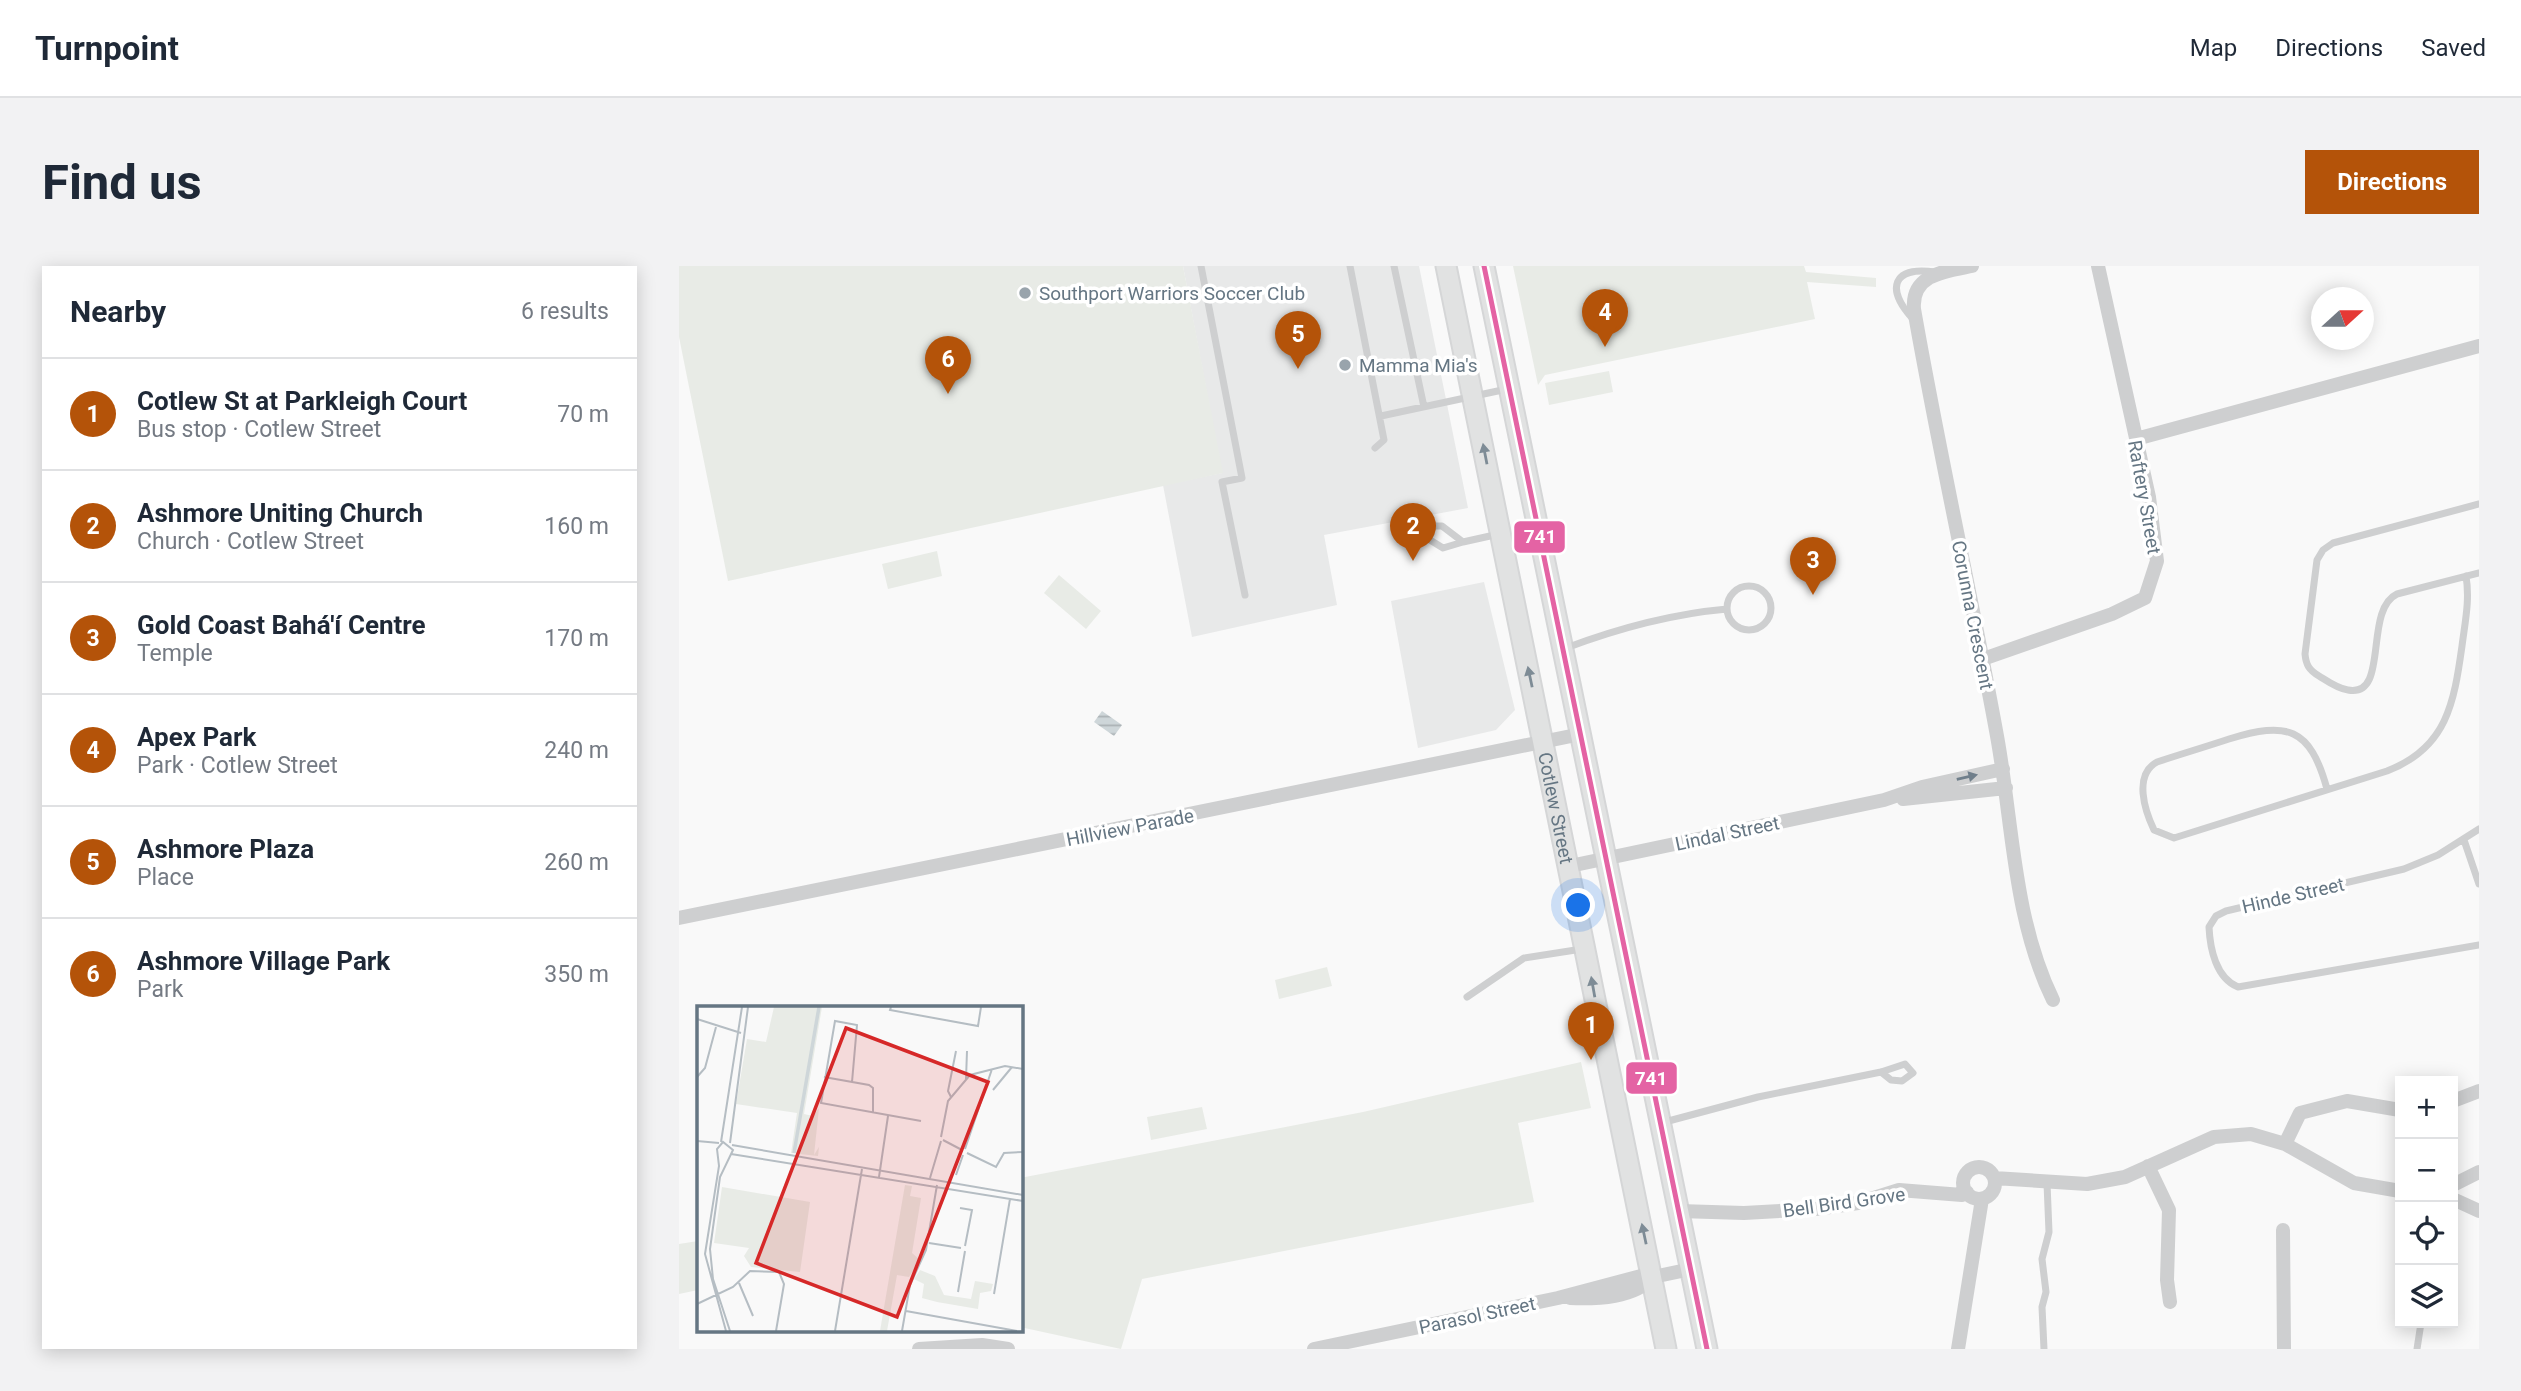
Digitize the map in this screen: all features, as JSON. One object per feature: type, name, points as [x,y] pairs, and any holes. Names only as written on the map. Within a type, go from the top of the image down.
[{"type":"main road","name":"Cotlew Street","points":[[1446,266],[1666,1349]]},
{"type":"main road","name":"Cotlew Street","points":[[1484,266],[1707,1349]]},
{"type":"street","points":[[1939,272],[1972,266]]},
{"type":"street","name":"Raftery Street","points":[[1983,659],[2112,614],[2145,598],[2157,561],[2136,439],[2098,266]]},
{"type":"street","name":"Corunna Crescent","points":[[1939,272],[1917,288],[1914,301],[1917,323],[1934,428],[1983,659],[2006,788],[2013,856],[2033,956],[2053,1000]]},
{"type":"street","points":[[2136,439],[2479,346]]},
{"type":"street","name":"Hillview Parade","points":[[679,918],[1581,734]]},
{"type":"street","name":"Lindal Street","points":[[1884,800],[1923,787],[2003,769]]},
{"type":"street","name":"Lindal Street","points":[[1570,866],[1884,800],[2006,788]]},
{"type":"street","points":[[2458,1099],[2479,1091]]},
{"type":"street","points":[[2285,1144],[2300,1113],[2347,1101],[2395,1109]]},
{"type":"street","points":[[1982,1199],[1967,1192],[1965,1177],[1973,1168],[1983,1168],[1994,1178],[2087,1184],[2125,1177],[2214,1137],[2252,1134],[2285,1144],[2354,1183],[2395,1190]]},
{"type":"street","points":[[2148,1166],[2169,1210],[2167,1280],[2170,1302]]},
{"type":"street","points":[[2458,1182],[2479,1172]]},
{"type":"street","points":[[1958,1349],[1982,1199],[1993,1190],[1994,1178]]},
{"type":"street","name":"Bell Bird Grove","points":[[1679,1211],[1744,1213],[1816,1209],[1858,1203],[1899,1190],[1950,1195],[1967,1192]]},
{"type":"street","points":[[2458,1201],[2479,1211]]},
{"type":"street","points":[[2283,1230],[2284,1349]]},
{"type":"street","name":"Parasol Street","points":[[1314,1349],[1558,1298],[1595,1299],[1643,1289],[1653,1277],[1691,1269]]},
{"type":"street","points":[[919,1349],[982,1345],[1008,1349]]},
{"type":"lane","points":[[1201,266],[1243,478],[1222,482],[1245,595]]},
{"type":"lane","points":[[1350,266],[1381,416],[1384,440],[1375,448]]},
{"type":"lane","points":[[1394,266],[1424,407]]},
{"type":"lane","points":[[1917,323],[1901,302],[1896,281],[1903,272],[1910,270],[1939,272]]},
{"type":"lane","points":[[1381,416],[1509,388]]},
{"type":"lane","points":[[2479,504],[2333,543],[2323,550],[2317,560],[2305,654],[2307,666],[2341,688],[2359,689],[2367,684],[2373,672],[2384,603],[2396,594],[2479,573]]},
{"type":"lane","points":[[1463,542],[1442,526],[1434,527],[1429,536],[1443,548],[1501,534]]},
{"type":"lane","points":[[2327,789],[2317,756],[2302,740],[2285,731],[2266,728],[2157,762],[2146,769],[2142,786],[2154,830],[2174,838],[2398,767],[2414,757],[2435,737],[2451,709],[2469,599],[2466,576]]},
{"type":"lane","points":[[1747,586],[1765,592],[1772,606],[1767,622],[1751,631],[1733,623],[1727,610],[1731,596],[1747,586]]},
{"type":"lane","points":[[1563,649],[1638,623],[1660,621],[1679,614],[1727,610]]},
{"type":"lane","name":"Hinde Street","points":[[2479,829],[2438,855],[2404,869],[2226,911],[2213,920],[2210,933],[2222,976],[2238,987],[2479,945]]},
{"type":"lane","points":[[2464,840],[2479,884]]},
{"type":"lane","points":[[1467,997],[1524,958],[1586,948]]},
{"type":"lane","points":[[1661,1123],[1758,1097],[1881,1072]]},
{"type":"lane","points":[[2043,1349],[2042,1307],[2046,1292],[2042,1259],[2049,1232],[2047,1183]]},
{"type":"lane","points":[[2417,1349],[2420,1328]]},
{"type":"shaded area","points":[[679,266],[1183,266],[1223,473],[728,581],[679,337]]},
{"type":"shaded area","points":[[1183,266],[1419,266],[1468,508],[1324,535],[1337,605],[1192,637],[1163,485],[1222,473]]},
{"type":"shaded area","points":[[1513,266],[1804,266],[1806,272],[1876,278],[1876,287],[1807,282],[1815,319],[1545,375],[1538,385]]},
{"type":"shaded area","points":[[1609,371],[1613,392],[1549,405],[1545,383]]},
{"type":"shaded area","points":[[937,551],[942,576],[888,589],[882,564]]},
{"type":"shaded area","points":[[1059,575],[1101,611],[1086,629],[1044,593]]},
{"type":"shaded area","points":[[1484,582],[1515,710],[1496,730],[1418,748],[1391,601]]},
{"type":"shaded area","points":[[1102,711],[1122,725],[1114,736],[1094,722]]},
{"type":"shaded area","points":[[1327,967],[1332,986],[1279,999],[1275,980]]},
{"type":"shaded area","points":[[1581,1062],[1591,1108],[1518,1123],[1534,1202],[1142,1279],[1121,1349],[1022,1327],[1022,1178],[1363,1112]]},
{"type":"shaded area","points":[[1202,1107],[1207,1129],[1151,1140],[1147,1117]]},
{"type":"shaded area","points":[[697,1241],[697,1290],[679,1294],[679,1244]]},
{"type":"transit line","name":"741","points":[[1484,266],[1707,1349]]},
{"type":"place","name":"Southport Warriors Soccer Club","points":[[1025,293]]},
{"type":"place","name":"Apex Park","points":[[1605,347]]},
{"type":"place","name":"Mamma Mia's","points":[[1345,365]]},
{"type":"place","name":"Ashmore Plaza","points":[[1298,369]]},
{"type":"place","name":"Ashmore Village Park","points":[[948,394]]},
{"type":"place","name":"Ashmore Uniting Church","points":[[1413,561]]},
{"type":"place","name":"Gold Coast Bahá'í Centre","points":[[1813,595]]},
{"type":"place","name":"Cotlew St at Parkleigh Court","points":[[1591,1060]]}]
